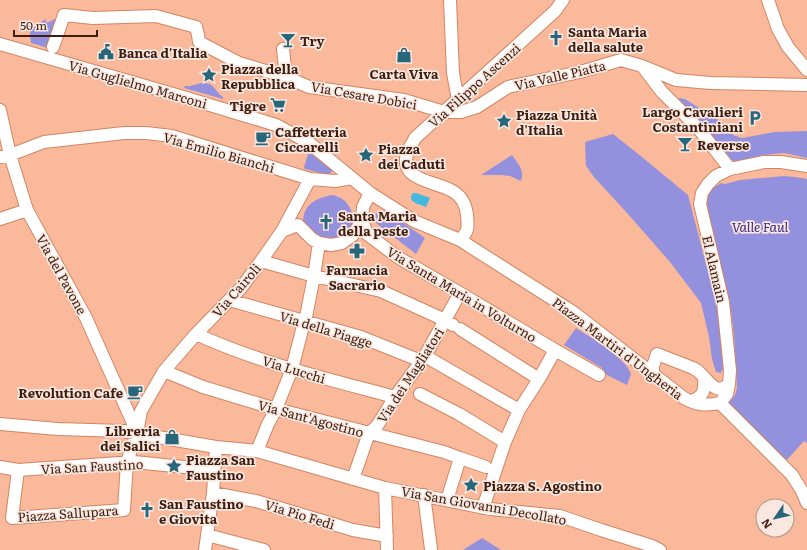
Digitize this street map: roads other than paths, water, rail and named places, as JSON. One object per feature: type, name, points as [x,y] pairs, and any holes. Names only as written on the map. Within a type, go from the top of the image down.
[{"type":"street","points":[[450,0],[453,73],[458,100]]},
{"type":"street","name":"Via Filippo Ascenzi","points":[[460,240],[465,235],[468,228],[463,200],[454,191],[422,180],[414,175],[408,169],[406,162],[408,151],[415,138],[555,11],[564,0]]},
{"type":"street","points":[[768,0],[778,29],[788,47],[807,70]]},
{"type":"street","name":"Via Cesare Dobici","points":[[53,47],[64,15],[93,18],[156,16],[196,27],[199,42],[239,63],[286,77],[309,87],[404,100],[444,112]]},
{"type":"street","name":"Via Guglielmo Marconi","points":[[0,44],[276,125],[308,142],[352,178]]},
{"type":"street","points":[[283,49],[286,77]]},
{"type":"street","name":"Via Valle Piatta","points":[[444,112],[460,112],[477,107],[508,87],[580,72],[621,60],[642,66],[676,80],[711,83],[807,85]]},
{"type":"street","points":[[642,66],[662,92],[698,128],[730,169]]},
{"type":"street","name":"Via del Pavone","points":[[0,110],[5,156],[27,210],[86,318],[137,433]]},
{"type":"street","name":"Via Emilio Bianchi","points":[[5,156],[44,142],[124,133],[146,133],[172,136],[310,179]]},
{"type":"street","name":"El Alamain","points":[[729,384],[730,370],[723,302],[700,204],[702,193],[716,176],[730,169],[764,162],[781,162],[807,166]]},
{"type":"street","points":[[310,179],[334,181],[352,178],[370,193],[414,221],[460,240]]},
{"type":"street","name":"Via Cairoli","points":[[137,433],[141,411],[164,371],[196,334],[241,288],[282,231],[310,179]]},
{"type":"street","points":[[282,231],[298,225],[312,239],[319,243],[331,245],[342,243],[353,235],[362,220],[363,207],[370,193]]},
{"type":"street","points":[[0,219],[27,210]]},
{"type":"street","name":"Via Santa Maria in Volturno","points":[[362,220],[367,234],[399,258],[599,375]]},
{"type":"street","name":"Piazza Martiri d'Ungheria","points":[[460,240],[573,312],[684,398],[701,405],[720,403]]},
{"type":"street","points":[[257,451],[292,369],[304,326],[319,243]]},
{"type":"street","points":[[261,261],[314,276],[381,291],[453,325],[539,379]]},
{"type":"street","name":"Via dei Magliatori","points":[[353,479],[369,433],[377,426],[395,397],[412,389],[423,358],[453,325],[460,293]]},
{"type":"street","name":"Via della Piagge","points":[[229,300],[304,326],[361,338],[423,358],[519,410]]},
{"type":"street","name":"Via Lucchi","points":[[196,334],[222,346],[292,369],[395,397]]},
{"type":"street","points":[[484,508],[505,442],[519,410],[539,379],[555,350]]},
{"type":"street","points":[[653,374],[653,366],[657,354],[693,368],[715,388],[720,389],[729,384]]},
{"type":"street","name":"Via Sant'Agostino","points":[[164,371],[203,387],[276,409],[444,452],[486,467]]},
{"type":"street","points":[[691,401],[697,399],[704,392],[704,377]]},
{"type":"street","points":[[729,384],[727,394],[720,403],[792,475],[805,492],[807,503]]},
{"type":"street","points":[[412,389],[459,414],[505,442]]},
{"type":"street","points":[[0,424],[137,433],[216,446],[214,492],[206,550]]},
{"type":"street","points":[[128,462],[137,433]]},
{"type":"street","name":"Via San Giovanni Decollato","points":[[216,446],[257,451],[385,488],[484,508],[560,516],[652,546],[660,550]]},
{"type":"street","points":[[447,500],[460,458]]},
{"type":"street","name":"Piazza Sallupara","points":[[18,470],[12,518],[124,510],[128,462]]},
{"type":"street","name":"Via San Faustino","points":[[0,467],[18,470],[134,462],[214,470]]},
{"type":"street","points":[[385,488],[387,550]]},
{"type":"street","name":"Via Pio Fedi","points":[[214,492],[256,501],[353,530],[387,536]]},
{"type":"street","points":[[424,495],[431,549]]},
{"type":"street","points":[[207,535],[264,550]]},
{"type":"water","points":[[413,193],[430,198],[426,207],[412,201],[411,196]]},
{"type":"place","name":"Santa Maria della salute","points":[[556,38]]},
{"type":"place","name":"Try","points":[[288,40]]},
{"type":"place","name":"Banca d'Italia","points":[[106,52]]},
{"type":"place","name":"Carta Viva","points":[[404,55]]},
{"type":"place","name":"Piazza della Repubblica","points":[[209,75]]},
{"type":"place","name":"Tigre","points":[[278,105]]},
{"type":"place","name":"Largo Cavalieri Costantiniani","points":[[755,118]]},
{"type":"place","name":"Piazza Unità d'Italia","points":[[504,121]]},
{"type":"place","name":"Caffetteria Ciccarelli","points":[[263,138]]},
{"type":"place","name":"Reverse","points":[[685,144]]},
{"type":"place","name":"Piazza dei Caduti","points":[[366,155]]},
{"type":"place","name":"Santa Maria della peste","points":[[326,222]]},
{"type":"place","name":"Farmacia Sacrario","points":[[357,251]]},
{"type":"place","name":"Revolution Cafe","points":[[135,392]]},
{"type":"place","name":"Libreria dei Salici","points":[[172,437]]},
{"type":"place","name":"Piazza San Faustino","points":[[174,466]]},
{"type":"place","name":"Piazza S. Agostino","points":[[471,485]]},
{"type":"place","name":"San Faustino e Giovita","points":[[147,510]]},
{"type":"park label","name":"Valle Faul","points":[[760,226]]}]
